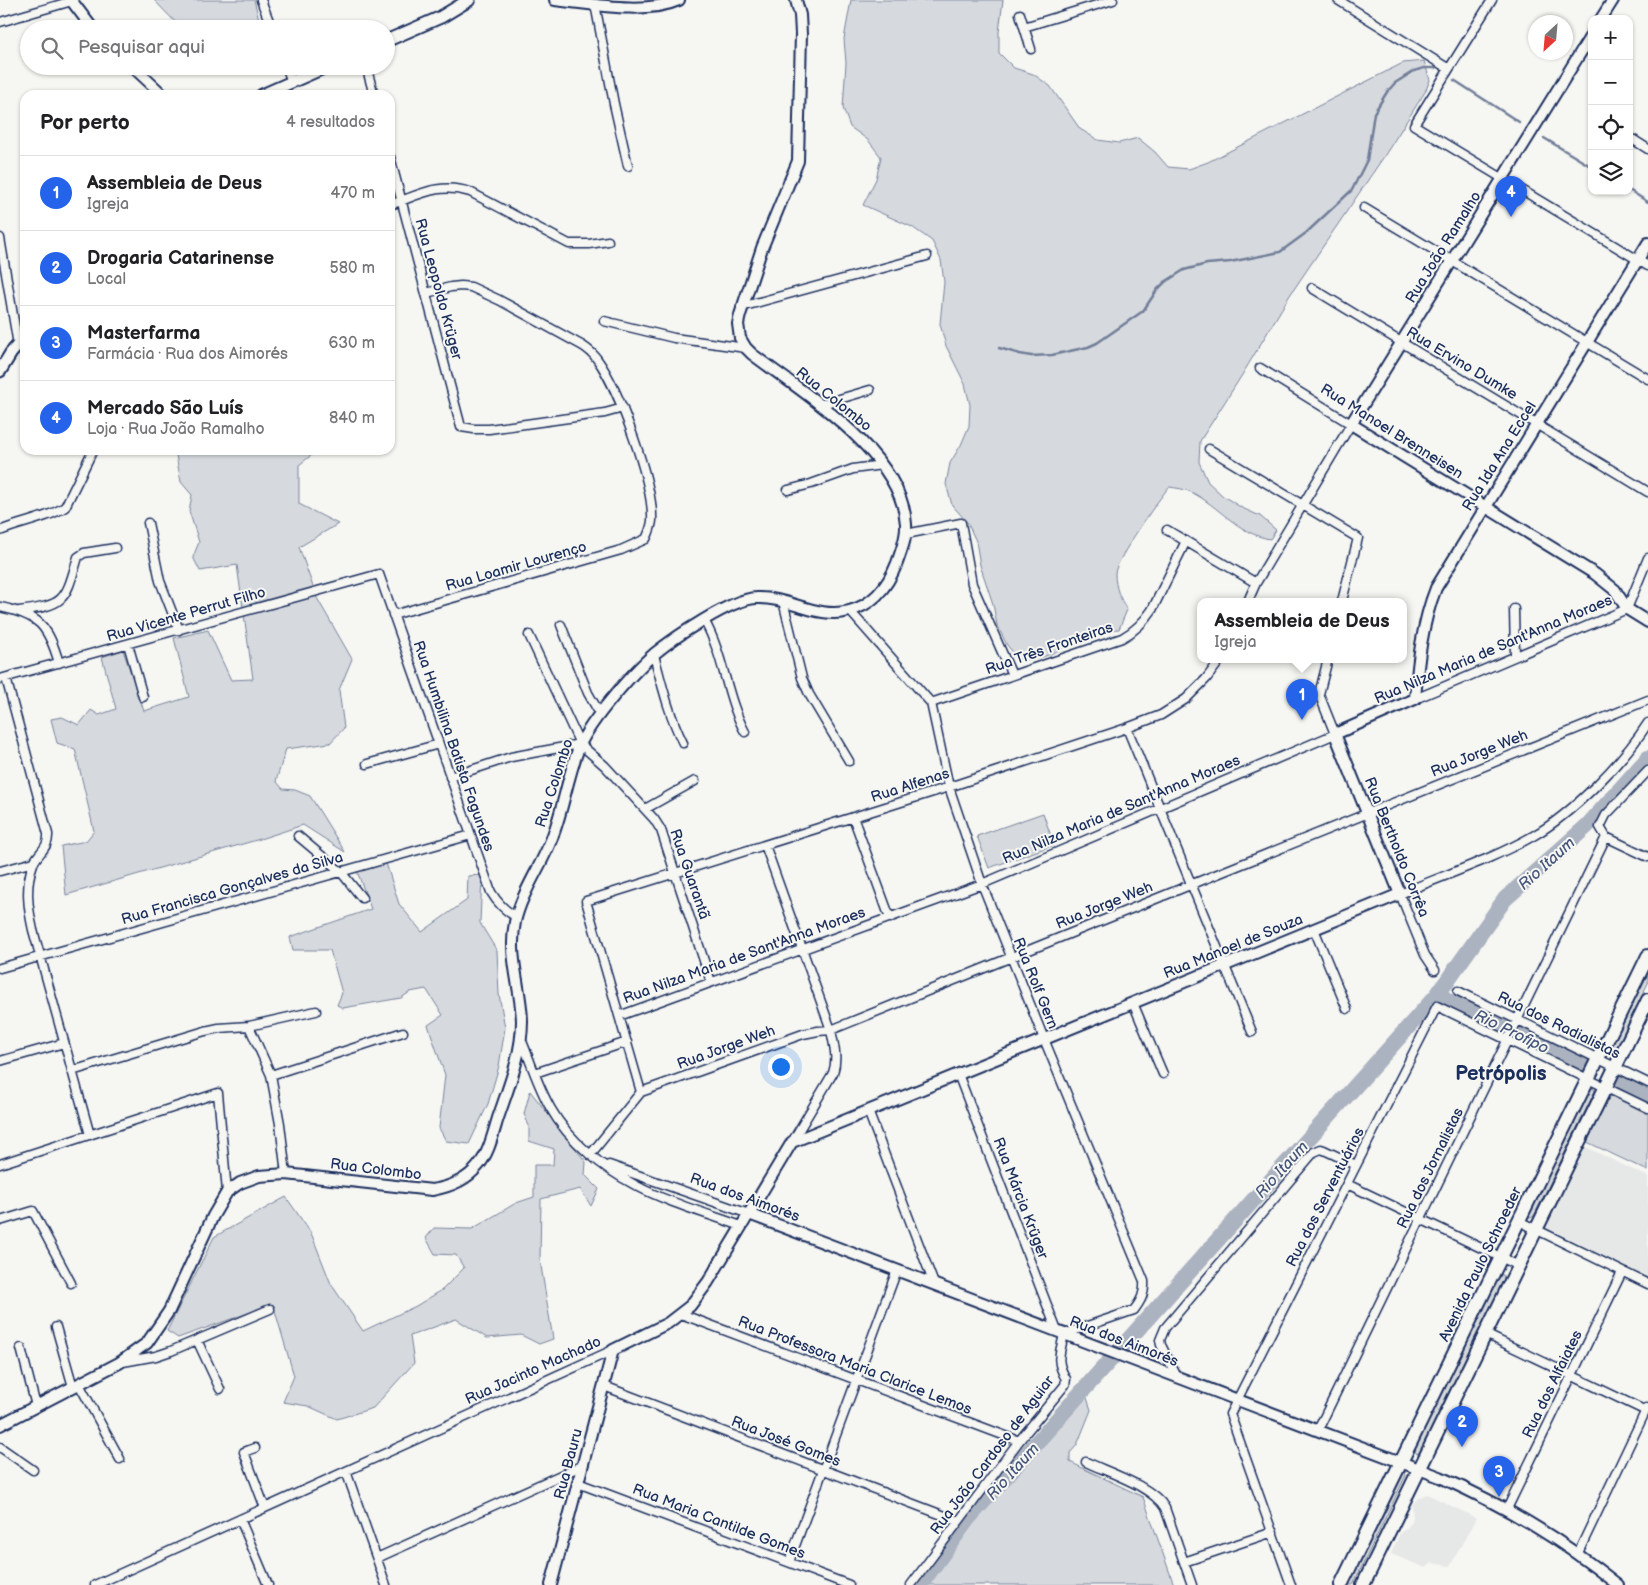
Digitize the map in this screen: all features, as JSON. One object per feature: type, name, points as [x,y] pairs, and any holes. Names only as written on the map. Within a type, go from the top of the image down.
[{"type":"main road","points":[[395,37],[442,17],[469,0]]},
{"type":"main road","points":[[274,90],[308,75]]},
{"type":"main road","points":[[0,371],[20,347]]},
{"type":"main road","name":"Avenida Paulo Schroeder","points":[[1341,1585],[1648,956]]},
{"type":"main road","points":[[1363,1585],[1648,1000]]},
{"type":"street","points":[[0,22],[72,0],[86,20]]},
{"type":"street","points":[[261,0],[269,20]]},
{"type":"street","points":[[555,0],[594,4],[665,5],[679,0]]},
{"type":"street","points":[[746,348],[740,338],[739,330],[741,307],[762,248],[798,161],[800,16],[796,0]]},
{"type":"street","points":[[1024,27],[1113,0]]},
{"type":"street","points":[[1338,0],[1347,3],[1449,69]]},
{"type":"street","points":[[1492,0],[1414,125],[1648,266]]},
{"type":"street","points":[[1604,15],[1613,0]]},
{"type":"street","points":[[594,4],[628,166]]},
{"type":"street","points":[[1020,14],[1031,49]]},
{"type":"street","name":"Rua João Ramalho","points":[[1351,424],[1588,40]]},
{"type":"street","points":[[142,75],[158,90]]},
{"type":"street","points":[[289,75],[292,82]]},
{"type":"street","points":[[368,75],[373,90]]},
{"type":"street","points":[[1633,140],[1648,149]]},
{"type":"street","name":"Rua Leopoldo Krüger","points":[[395,175],[462,427],[489,429],[605,413],[623,408]]},
{"type":"street","points":[[395,203],[434,189],[461,190],[470,192],[569,244],[589,244],[608,241]]},
{"type":"street","points":[[1364,208],[1648,379]]},
{"type":"street","points":[[0,238],[20,329]]},
{"type":"street","name":"Rua Ida Ana Eccel","points":[[1415,699],[1418,664],[1430,604],[1445,573],[1648,243]]},
{"type":"street","points":[[741,307],[927,256]]},
{"type":"street","points":[[426,293],[451,287],[471,287],[499,300],[583,346],[598,360],[623,408]]},
{"type":"street","name":"Rua Ervino Dumke","points":[[1312,288],[1648,492]]},
{"type":"street","points":[[604,321],[674,338],[746,348]]},
{"type":"street","name":"Rua Colombo","points":[[0,1425],[118,1363],[148,1343],[163,1322],[179,1291],[212,1216],[227,1192],[240,1183],[250,1178],[271,1174],[286,1174],[422,1190],[441,1188],[460,1182],[476,1168],[488,1148],[514,1070],[521,1039],[522,1016],[512,948],[516,917],[554,833],[580,744],[600,714],[654,655],[704,620],[731,604],[749,598],[771,598],[824,612],[835,613],[850,611],[865,604],[883,590],[895,569],[906,534],[906,522],[902,504],[895,487],[882,465],[858,436],[746,348]]},
{"type":"street","name":"Rua Manoel Brenneisen","points":[[1260,368],[1486,506],[1607,583],[1627,608],[1648,622]]},
{"type":"street","points":[[818,405],[870,390]]},
{"type":"street","name":"Rua Loamir Lourenço","points":[[393,615],[621,550],[646,539],[652,522],[648,492],[636,446],[623,408]]},
{"type":"street","points":[[1249,598],[1256,583],[1302,504],[1351,424]]},
{"type":"street","points":[[1209,449],[1358,538],[1343,598]]},
{"type":"street","points":[[0,531],[58,512],[65,507],[91,455]]},
{"type":"street","points":[[788,490],[853,469],[882,465]]},
{"type":"street","points":[[148,523],[160,581],[179,630]]},
{"type":"street","points":[[906,534],[961,523],[972,584],[1012,675]]},
{"type":"street","points":[[1167,530],[1256,583]]},
{"type":"street","name":"Rua Três Fronteiras","points":[[931,703],[1122,638],[1132,632],[1147,618],[1152,610],[1186,541]]},
{"type":"street","points":[[19,611],[52,606],[60,600],[70,587],[78,557],[84,553],[115,548]]},
{"type":"street","points":[[1627,608],[1648,558]]},
{"type":"street","name":"Rua Vicente Perrut Filho","points":[[3,679],[379,574]]},
{"type":"street","name":"Rua Humbilina Batista Fagundes","points":[[379,574],[491,892],[504,910],[516,917]]},
{"type":"street","points":[[783,601],[802,678],[809,694],[850,760]]},
{"type":"street","points":[[0,607],[19,611],[42,625],[48,632],[59,663]]},
{"type":"street","name":"Rua Nilza Maria de Sant'Anna Moraes","points":[[619,1016],[982,884],[1627,608]]},
{"type":"street","points":[[1514,609],[1515,656]]},
{"type":"street","name":"Rua Rolf Gern","points":[[850,611],[931,703],[949,787],[982,884],[1144,1281],[1145,1289],[1134,1310],[1060,1332]]},
{"type":"street","points":[[704,620],[712,637],[738,718],[746,732]]},
{"type":"street","points":[[561,625],[588,693],[600,714]]},
{"type":"street","points":[[450,776],[511,757],[580,744],[529,635]]},
{"type":"street","points":[[128,644],[143,697]]},
{"type":"street","points":[[654,655],[675,728],[683,743]]},
{"type":"street","name":"Rua Alfenas","points":[[619,1016],[586,901],[949,787],[1128,728],[1161,715],[1186,699],[1206,679],[1218,663]]},
{"type":"street","points":[[1327,663],[1319,694],[1335,734]]},
{"type":"street","points":[[3,679],[48,834],[48,842],[34,862],[30,876],[29,912],[90,1135]]},
{"type":"street","name":"Rua Jorge Weh","points":[[641,1092],[796,1037],[818,1031],[831,1030],[1648,700]]},
{"type":"street","name":"Rua Manoel de Souza","points":[[792,1142],[1400,894],[1532,837],[1548,827],[1585,796],[1624,756],[1648,723]]},
{"type":"street","points":[[1128,728],[1252,1032]]},
{"type":"street","name":"Rua Bertholdo Corrêa","points":[[1335,734],[1400,894],[1426,955],[1435,970]]},
{"type":"street","points":[[367,764],[439,744]]},
{"type":"street","name":"Rua Guarantã","points":[[580,744],[605,766],[645,809],[661,830],[711,982]]},
{"type":"street","points":[[1648,771],[1604,819],[1600,827],[1606,837],[1648,857]]},
{"type":"street","points":[[645,809],[696,781]]},
{"type":"street","points":[[853,817],[890,918]]},
{"type":"street","name":"Rua Francisca Gonçalves da Silva","points":[[0,968],[471,835]]},
{"type":"street","points":[[298,836],[341,872],[362,898]]},
{"type":"street","name":"Rua dos Jornalistas","points":[[1318,1430],[1606,837]]},
{"type":"street","name":"Rua Jacinto Machado","points":[[95,1585],[654,1331],[681,1314],[697,1297],[708,1282],[792,1142],[833,1073],[836,1064],[831,1030],[766,845]]},
{"type":"street","points":[[0,871],[34,862]]},
{"type":"street","points":[[1314,929],[1347,1009]]},
{"type":"street","name":"Rua dos Radialistas","points":[[1458,990],[1648,1083]]},
{"type":"street","points":[[1133,1003],[1163,1074]]},
{"type":"street","name":"Rua dos Serventuários","points":[[1291,1585],[1230,1414],[1437,1006],[1508,1040]]},
{"type":"street","points":[[72,1071],[219,1028],[249,1026],[316,1011]]},
{"type":"street","points":[[590,1155],[641,1092],[619,1016]]},
{"type":"street","points":[[249,1026],[271,1075],[280,1124],[286,1174]]},
{"type":"street","points":[[271,1075],[403,1032]]},
{"type":"street","name":"Rua dos Aimorés","points":[[521,1039],[543,1094],[552,1111],[564,1129],[590,1155],[634,1185],[741,1226]]},
{"type":"street","points":[[1508,1040],[1648,1108]]},
{"type":"street","points":[[0,1062],[64,1042]]},
{"type":"street","points":[[536,1073],[627,1042]]},
{"type":"street","name":"Rua Márcia Krüger","points":[[958,1074],[1060,1332]]},
{"type":"street","points":[[0,1164],[218,1093],[227,1192]]},
{"type":"street","points":[[868,1111],[934,1284]]},
{"type":"street","points":[[1177,1377],[1161,1346],[1160,1340],[1165,1328],[1314,1152],[1321,1149],[1356,1165]]},
{"type":"street","name":"Rua dos Aimorés","points":[[600,1162],[749,1214],[1420,1469],[1507,1509],[1578,1553],[1618,1585]]},
{"type":"street","points":[[1347,1184],[1518,1266]]},
{"type":"street","points":[[0,1222],[33,1211],[71,1282]]},
{"type":"street","points":[[1519,1221],[1648,1284]]},
{"type":"street","points":[[788,1562],[897,1270]]},
{"type":"street","name":"Rua dos Alfaiates","points":[[1507,1509],[1622,1272]]},
{"type":"street","points":[[118,1363],[156,1356],[270,1309]]},
{"type":"street","name":"Rua Professora Maria Clarice Lemos","points":[[681,1314],[1019,1441]]},
{"type":"street","points":[[56,1328],[76,1385],[120,1459]]},
{"type":"street","name":"Rua João Cardoso de Aguiar","points":[[911,1585],[1019,1441],[1065,1385],[1066,1379],[1058,1363],[1060,1332]]},
{"type":"street","points":[[1485,1334],[1572,1376],[1647,1409],[1578,1553]]},
{"type":"street","points":[[197,1340],[220,1389]]},
{"type":"street","points":[[21,1348],[36,1406]]},
{"type":"street","name":"Rua Bauru","points":[[552,1585],[613,1350]]},
{"type":"street","name":"Rua José Gomes","points":[[604,1386],[958,1521]]},
{"type":"street","points":[[0,1447],[34,1470]]},
{"type":"street","points":[[255,1448],[244,1452],[265,1508]]},
{"type":"street","points":[[1086,1462],[1145,1489],[1161,1501],[1192,1585]]},
{"type":"street","points":[[376,1558],[583,1465]]},
{"type":"street","points":[[346,1471],[386,1585]]},
{"type":"street","name":"Rua Maria Cantilde Gomes","points":[[578,1483],[849,1585]]},
{"type":"street","points":[[240,1519],[268,1585]]},
{"type":"street","points":[[1184,1562],[1273,1532]]},
{"type":"shaded area","points":[[154,0],[254,0],[259,20],[173,20]]},
{"type":"shaded area","points":[[851,0],[1003,0],[999,32],[999,53],[1014,68],[1033,74],[1050,86],[1080,129],[1098,140],[1119,143],[1138,138],[1155,152],[1168,167],[1189,169],[1208,162],[1403,63],[1424,61],[1430,80],[1425,92],[1385,155],[1290,295],[1200,441],[1199,462],[1208,482],[1223,496],[1242,508],[1260,516],[1276,530],[1270,539],[1248,532],[1191,492],[1169,487],[1138,530],[1117,566],[1115,573],[1117,588],[1127,610],[1119,629],[1091,632],[1057,651],[1039,658],[1018,659],[1007,645],[997,625],[993,604],[980,565],[976,541],[967,522],[952,505],[946,484],[950,463],[961,445],[969,426],[970,405],[965,384],[946,346],[940,324],[944,282],[941,260],[932,241],[912,227],[863,205],[876,179],[881,157],[868,140],[850,127],[843,108],[846,63],[844,39]]},
{"type":"shaded area","points":[[176,455],[312,455],[299,465],[299,504],[338,524],[299,547],[317,598],[352,659],[339,690],[344,728],[330,743],[286,749],[276,781],[283,789],[295,790],[310,796],[345,852],[303,825],[66,895],[61,846],[86,841],[94,831],[75,749],[57,743],[51,719],[62,717],[79,725],[91,710],[99,715],[116,709],[102,657],[123,650],[144,711],[189,697],[174,638],[208,630],[231,680],[253,679],[237,565],[200,571],[193,557],[199,542],[189,511],[192,495],[181,482]]},
{"type":"shaded area","points":[[1043,813],[1054,845],[989,868],[977,836]]},
{"type":"shaded area","points":[[386,863],[399,904],[422,932],[467,900],[468,876],[482,875],[480,923],[497,951],[499,994],[505,1028],[499,1066],[488,1104],[469,1144],[446,1141],[439,1128],[445,1075],[428,1025],[443,1015],[426,989],[410,992],[401,998],[343,1008],[337,1005],[342,993],[330,950],[293,950],[290,937],[371,909],[357,871]]},
{"type":"shaded area","points":[[1648,971],[1648,983],[1614,1053],[1611,1054],[1608,1051]]},
{"type":"shaded area","points":[[1589,1088],[1593,1088],[1595,1091],[1534,1216],[1530,1218],[1528,1215]]},
{"type":"shaded area","points":[[530,1091],[586,1162],[585,1175],[599,1189],[591,1206],[580,1189],[541,1199],[540,1260],[553,1339],[539,1344],[521,1335],[487,1338],[456,1319],[410,1336],[414,1363],[373,1408],[337,1419],[308,1406],[283,1402],[294,1376],[273,1304],[178,1338],[167,1331],[214,1237],[286,1197],[311,1233],[331,1284],[363,1331],[416,1306],[442,1290],[464,1268],[456,1255],[435,1254],[426,1238],[434,1228],[472,1229],[516,1203],[534,1197],[534,1165],[553,1165],[554,1149],[529,1141],[529,1126],[524,1114]]},
{"type":"shaded area","points":[[1615,1095],[1648,1111],[1648,1171],[1587,1142],[1609,1097]]},
{"type":"shaded area","points":[[1584,1146],[1648,1177],[1648,1280],[1564,1236],[1544,1229]]},
{"type":"shaded area","points":[[1500,1274],[1503,1275],[1504,1279],[1417,1454],[1414,1450]]},
{"type":"shaded area","points":[[1086,1395],[1091,1410],[1077,1445],[1070,1453],[1070,1462],[1143,1497],[1174,1585],[924,1585],[1001,1487],[1068,1413],[1072,1414]]},
{"type":"shaded area","points":[[1405,1472],[1406,1475],[1353,1585],[1348,1585],[1402,1473]]},
{"type":"shaded area","points":[[1427,1494],[1476,1518],[1450,1566],[1432,1563],[1426,1568],[1391,1554],[1400,1533],[1408,1527],[1413,1517],[1412,1505],[1418,1498]]},
{"type":"waterway","points":[[999,348],[1031,356],[1052,355],[1088,347],[1097,343],[1143,311],[1157,290],[1165,282],[1184,270],[1207,264],[1230,262],[1280,252],[1306,233],[1352,190],[1367,160],[1374,113],[1387,92],[1395,83],[1414,71],[1424,68],[1435,68]]},
{"type":"waterway","points":[[1454,80],[1519,122]]},
{"type":"waterway","points":[[1544,138],[1588,165]]},
{"type":"waterway","points":[[1633,193],[1648,202]]},
{"type":"waterway","name":"Rio Itaum","points":[[920,1585],[967,1520],[1437,995],[1505,899],[1587,826],[1648,758]]},
{"type":"waterway","name":"Rio Profipo","points":[[1437,995],[1586,1067]]},
{"type":"waterway","name":"Rio Profipo","points":[[1617,1082],[1648,1097]]},
{"type":"place","name":"Mercado São Luís","points":[[1511,217]]},
{"type":"place","name":"Assembleia de Deus","points":[[1302,720]]},
{"type":"place","name":"Drogaria Catarinense","points":[[1462,1447]]},
{"type":"place","name":"Masterfarma","points":[[1499,1497]]},
{"type":"district","name":"Petrópolis","points":[[1501,1073]]}]
